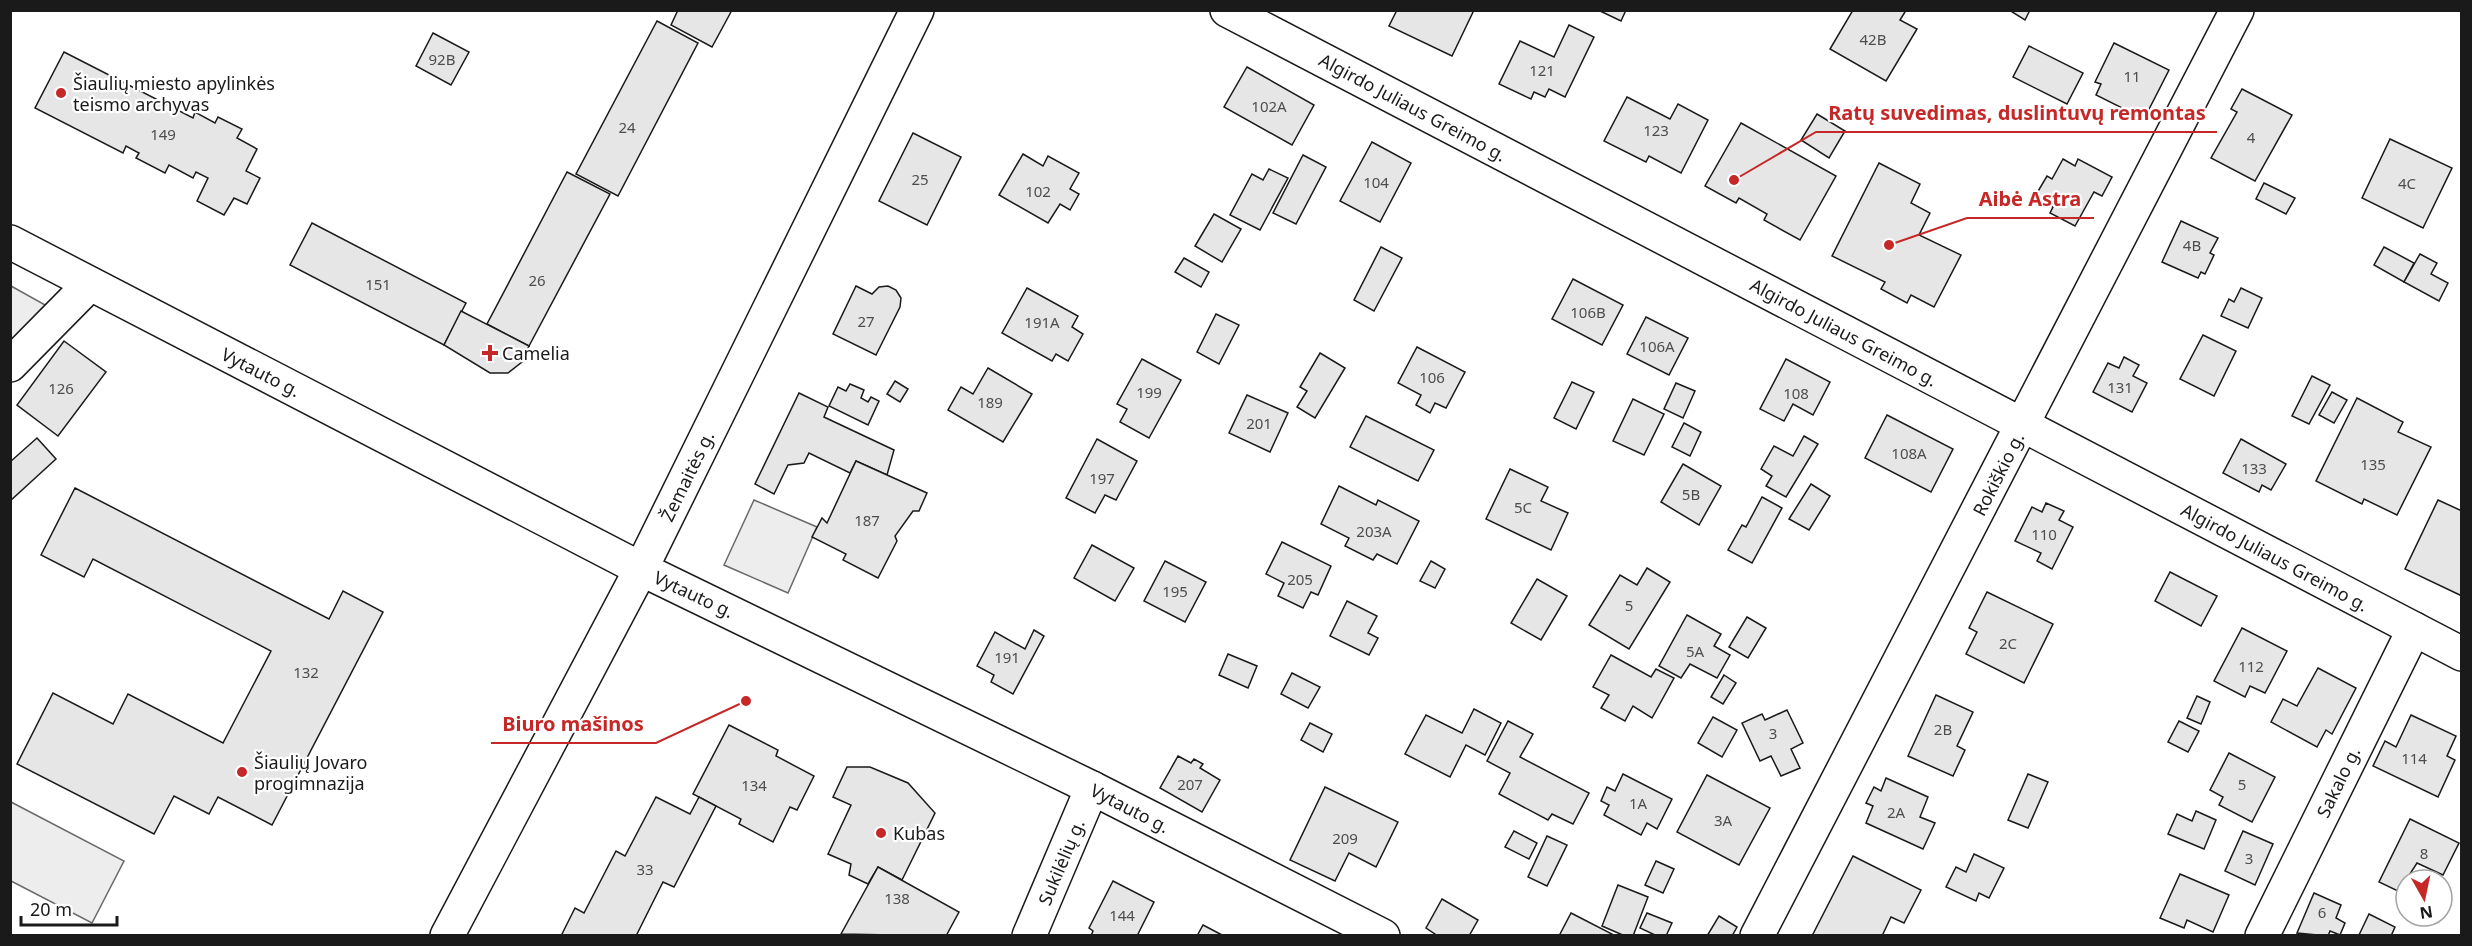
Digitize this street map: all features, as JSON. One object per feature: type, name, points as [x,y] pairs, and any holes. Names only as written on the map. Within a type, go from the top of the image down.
[{"type":"main road","name":"Žemaitės g.","points":[[447,936],[641,569],[917,10]]},
{"type":"main road","name":"Algirdo Juliaus Greimo g.","points":[[1227,10],[2462,654]]},
{"type":"main road","name":"Rokiškio g.","points":[[1757,936],[2237,10]]},
{"type":"main road","name":"Vytauto g.","points":[[10,243],[641,569],[1092,788],[1383,936]]},
{"type":"main road","points":[[10,365],[90,284]]},
{"type":"main road","name":"Sakalo g.","points":[[2262,936],[2414,629]]},
{"type":"main road","name":"Sukilėlių g.","points":[[1029,936],[1092,788]]},
{"type":"shaded area","points":[[11,286],[47,306],[11,358]]},
{"type":"shaded area","points":[[754,500],[817,527],[788,593],[724,565]]},
{"type":"shaded area","points":[[11,802],[124,861],[92,923],[11,881]]},
{"type":"building","points":[[678,10],[732,10],[712,47],[671,25]]},
{"type":"building","points":[[1397,10],[1474,10],[1452,56],[1389,26]]},
{"type":"building","points":[[1598,10],[1626,10],[1621,21]]},
{"type":"building","points":[[1853,10],[1902,10],[1905,12],[1900,20],[1917,29],[1886,81],[1830,49]]},
{"type":"building","points":[[2009,10],[2030,10],[2025,20]]},
{"type":"building","points":[[657,21],[698,43],[618,196],[576,174]]},
{"type":"building","points":[[1569,25],[1594,37],[1565,97],[1549,89],[1545,97],[1534,92],[1531,99],[1499,84],[1520,41],[1554,57]]},
{"type":"building","points":[[433,33],[469,52],[451,85],[416,66]]},
{"type":"building","points":[[2114,43],[2169,70],[2144,119],[2096,95],[2101,84],[2095,82]]},
{"type":"building","points":[[2029,46],[2083,73],[2067,104],[2013,77]]},
{"type":"building","points":[[64,52],[193,118],[195,112],[215,123],[218,117],[242,129],[237,138],[257,149],[246,171],[260,178],[247,204],[234,198],[224,215],[197,201],[208,178],[196,172],[193,178],[169,165],[165,173],[136,158],[139,153],[126,146],[123,153],[35,108]]},
{"type":"building","points":[[1247,67],[1314,105],[1292,145],[1224,107]]},
{"type":"building","points":[[2242,89],[2292,115],[2255,181],[2211,158],[2237,112],[2231,109]]},
{"type":"building","points":[[1627,97],[1670,119],[1678,104],[1708,120],[1681,173],[1649,156],[1646,162],[1604,141]]},
{"type":"building","points":[[1817,114],[1845,131],[1829,158],[1801,140]]},
{"type":"building","points":[[1741,123],[1836,176],[1800,240],[1764,220],[1767,214],[1739,198],[1736,203],[1705,186]]},
{"type":"building","points":[[913,133],[961,157],[927,225],[879,201]]},
{"type":"building","points":[[2390,139],[2452,168],[2423,228],[2362,198]]},
{"type":"building","points":[[1372,142],[1411,163],[1380,222],[1340,201]]},
{"type":"building","points":[[1023,154],[1043,166],[1048,156],[1079,173],[1070,189],[1079,194],[1070,210],[1060,204],[1048,223],[999,195]]},
{"type":"building","points":[[1303,155],[1326,167],[1296,224],[1273,213]]},
{"type":"building","points":[[2063,159],[2075,166],[2078,159],[2112,177],[2102,196],[2094,192],[2075,226],[2050,213],[2053,207],[2034,198],[2047,176],[2052,179]]},
{"type":"building","points":[[1879,163],[1920,184],[1911,203],[1930,213],[1919,235],[1961,255],[1934,307],[1911,295],[1907,303],[1881,289],[1885,282],[1832,256]]},
{"type":"building","points":[[1269,169],[1288,178],[1260,230],[1230,215],[1252,174],[1263,180]]},
{"type":"building","points":[[567,172],[610,194],[529,346],[487,324]]},
{"type":"building","points":[[2264,183],[2295,198],[2286,214],[2256,199]]},
{"type":"building","points":[[1214,214],[1241,229],[1222,262],[1195,246]]},
{"type":"building","points":[[2181,221],[2218,238],[2210,253],[2214,255],[2205,274],[2201,272],[2198,278],[2162,262]]},
{"type":"building","points":[[312,223],[466,303],[444,345],[290,265]]},
{"type":"building","points":[[1381,247],[1402,258],[1374,311],[1354,300]]},
{"type":"building","points":[[2384,247],[2414,263],[2404,282],[2374,265]]},
{"type":"building","points":[[2420,254],[2437,263],[2431,274],[2448,283],[2439,301],[2404,282]]},
{"type":"building","points":[[1184,258],[1209,272],[1201,287],[1175,272]]},
{"type":"building","points":[[1573,279],[1623,305],[1602,345],[1552,319]]},
{"type":"building","points":[[856,286],[872,294],[879,287],[888,286],[896,290],[901,298],[900,307],[876,355],[833,334]]},
{"type":"building","points":[[1027,288],[1078,316],[1072,327],[1083,334],[1068,361],[1056,354],[1052,361],[1002,333]]},
{"type":"building","points":[[2241,288],[2262,298],[2248,328],[2221,316],[2229,299],[2234,302]]},
{"type":"building","points":[[461,311],[529,346],[522,362],[508,373],[490,373],[444,345]]},
{"type":"building","points":[[1216,314],[1239,325],[1219,364],[1197,352]]},
{"type":"building","points":[[1646,317],[1688,338],[1669,375],[1627,354]]},
{"type":"building","points":[[2203,335],[2236,351],[2214,396],[2180,379]]},
{"type":"building","points":[[64,341],[106,372],[58,436],[17,405]]},
{"type":"building","points":[[1417,347],[1465,372],[1446,408],[1435,403],[1430,413],[1416,405],[1421,395],[1398,383]]},
{"type":"building","points":[[1320,353],[1345,368],[1315,418],[1297,407],[1307,391],[1300,387]]},
{"type":"building","points":[[2124,357],[2139,365],[2133,376],[2147,383],[2132,412],[2093,392],[2108,363],[2119,368]]},
{"type":"building","points":[[1142,359],[1181,380],[1149,438],[1120,422],[1127,409],[1117,404]]},
{"type":"building","points":[[1786,359],[1830,382],[1813,415],[1793,404],[1784,421],[1760,409]]},
{"type":"building","points":[[988,368],[1032,394],[1003,442],[948,410],[961,387],[973,394]]},
{"type":"building","points":[[2312,376],[2330,385],[2309,424],[2292,416]]},
{"type":"building","points":[[895,381],[908,389],[900,402],[887,394]]},
{"type":"building","points":[[1572,382],[1594,392],[1576,429],[1554,418]]},
{"type":"building","points":[[1676,383],[1695,391],[1683,418],[1664,409]]},
{"type":"building","points":[[850,384],[864,390],[861,398],[868,402],[871,397],[879,401],[868,425],[829,406],[838,387],[846,391]]},
{"type":"building","points":[[2332,392],[2347,400],[2334,423],[2319,415]]},
{"type":"building","points":[[799,393],[828,407],[824,417],[894,450],[887,475],[856,461],[850,473],[809,453],[804,463],[788,465],[774,494],[755,484]]},
{"type":"building","points":[[1247,395],[1288,413],[1270,452],[1229,433]]},
{"type":"building","points":[[2357,398],[2403,422],[2398,432],[2431,447],[2397,515],[2364,499],[2362,504],[2316,481]]},
{"type":"building","points":[[1633,399],[1664,414],[1644,455],[1613,441]]},
{"type":"building","points":[[1887,415],[1953,449],[1931,492],[1865,458]]},
{"type":"building","points":[[1366,416],[1434,450],[1418,481],[1350,447]]},
{"type":"building","points":[[1684,423],[1701,432],[1690,456],[1672,447]]},
{"type":"building","points":[[1804,436],[1818,444],[1786,497],[1766,486],[1772,476],[1761,469],[1774,446],[1793,456]]},
{"type":"building","points":[[37,438],[56,459],[10,501],[10,462]]},
{"type":"building","points":[[1097,439],[1137,461],[1116,500],[1105,495],[1095,513],[1066,498]]},
{"type":"building","points":[[2241,439],[2286,464],[2271,490],[2262,485],[2259,492],[2223,473]]},
{"type":"building","points":[[856,461],[927,493],[919,511],[913,511],[895,536],[897,541],[878,578],[843,560],[846,554],[812,537],[822,518],[827,523]]},
{"type":"building","points":[[1683,464],[1721,486],[1699,525],[1661,502]]},
{"type":"building","points":[[1510,469],[1548,487],[1541,501],[1568,513],[1551,550],[1486,519]]},
{"type":"building","points":[[1811,484],[1830,496],[1809,530],[1789,519]]},
{"type":"building","points":[[1339,486],[1376,505],[1378,500],[1419,521],[1397,564],[1377,554],[1373,560],[1345,546],[1349,538],[1321,524]]},
{"type":"building","points":[[75,488],[329,619],[343,591],[383,612],[272,825],[218,797],[209,814],[174,796],[154,834],[17,764],[53,693],[113,724],[128,694],[223,743],[271,651],[93,559],[84,577],[41,555]]},
{"type":"building","points":[[1762,497],[1782,508],[1752,563],[1728,550],[1742,525],[1746,527]]},
{"type":"building","points":[[2438,500],[2462,511],[2462,596],[2405,569]]},
{"type":"building","points":[[2046,503],[2064,511],[2059,520],[2073,527],[2052,569],[2037,561],[2041,553],[2015,541],[2032,507],[2042,512]]},
{"type":"building","points":[[1282,542],[1331,566],[1318,595],[1311,592],[1303,608],[1278,596],[1284,583],[1266,574]]},
{"type":"building","points":[[1092,545],[1134,568],[1115,601],[1074,578]]},
{"type":"building","points":[[1165,561],[1206,582],[1185,622],[1144,601]]},
{"type":"building","points":[[1431,561],[1445,569],[1435,588],[1420,581]]},
{"type":"building","points":[[1647,568],[1670,582],[1629,649],[1589,625],[1620,575],[1637,585]]},
{"type":"building","points":[[2170,572],[2217,596],[2201,626],[2155,601]]},
{"type":"building","points":[[1537,579],[1567,596],[1541,640],[1511,623]]},
{"type":"building","points":[[1987,592],[2053,624],[2024,683],[1966,654],[1977,632],[1969,628]]},
{"type":"building","points":[[1347,601],[1377,616],[1368,633],[1378,638],[1369,655],[1330,636]]},
{"type":"building","points":[[1687,615],[1721,634],[1714,646],[1730,655],[1717,678],[1690,664],[1681,678],[1659,666]]},
{"type":"building","points":[[1747,617],[1766,628],[1748,658],[1729,647]]},
{"type":"building","points":[[2242,628],[2287,651],[2265,693],[2250,686],[2245,697],[2214,681]]},
{"type":"building","points":[[1034,630],[1044,636],[1013,694],[991,682],[994,675],[977,666],[995,632],[1025,649]]},
{"type":"building","points":[[1228,654],[1257,666],[1248,688],[1219,675]]},
{"type":"building","points":[[1611,655],[1651,677],[1656,669],[1674,678],[1652,718],[1633,706],[1625,721],[1601,708],[1609,695],[1593,687]]},
{"type":"building","points":[[2318,668],[2356,688],[2332,734],[2326,730],[2317,747],[2271,722],[2283,699],[2297,706]]},
{"type":"building","points":[[1292,673],[1320,687],[1308,708],[1281,694]]},
{"type":"building","points":[[1724,675],[1736,683],[1723,704],[1711,697]]},
{"type":"building","points":[[1936,695],[1973,712],[1957,746],[1965,750],[1953,776],[1908,756]]},
{"type":"building","points":[[2197,696],[2210,702],[2201,724],[2187,718]]},
{"type":"building","points":[[1474,709],[1501,723],[1485,755],[1466,745],[1450,777],[1405,754],[1426,715],[1462,733]]},
{"type":"building","points":[[1787,710],[1803,743],[1791,749],[1800,768],[1781,776],[1771,756],[1760,761],[1742,723],[1762,714],[1765,720]]},
{"type":"building","points":[[2411,715],[2456,736],[2447,756],[2455,760],[2438,797],[2373,766],[2385,741],[2396,747]]},
{"type":"building","points":[[1713,717],[1737,730],[1722,757],[1698,743]]},
{"type":"building","points":[[1508,721],[1533,734],[1520,757],[1589,793],[1573,824],[1552,814],[1548,820],[1499,794],[1510,773],[1487,761]]},
{"type":"building","points":[[2179,721],[2199,731],[2188,752],[2168,742]]},
{"type":"building","points":[[1310,723],[1332,734],[1323,752],[1301,740]]},
{"type":"building","points":[[729,725],[778,750],[776,756],[814,776],[797,810],[790,807],[773,842],[739,824],[741,819],[693,794]]},
{"type":"building","points":[[2229,753],[2275,777],[2252,822],[2219,805],[2223,797],[2210,790]]},
{"type":"building","points":[[1178,756],[1191,763],[1194,759],[1203,764],[1200,768],[1220,780],[1202,812],[1160,788]]},
{"type":"building","name":"Kubas","points":[[847,767],[870,767],[908,783],[935,813],[902,880],[878,867],[868,884],[849,875],[851,864],[828,854],[851,805],[833,797]]},
{"type":"building","points":[[1623,774],[1672,799],[1657,829],[1647,823],[1641,835],[1604,815],[1609,805],[1601,801],[1607,787],[1615,791]]},
{"type":"building","points":[[2028,774],[2048,782],[2028,828],[2008,820]]},
{"type":"building","points":[[1707,775],[1770,808],[1739,865],[1677,832]]},
{"type":"building","points":[[1886,778],[1928,797],[1920,817],[1935,823],[1923,849],[1866,823],[1873,806],[1866,803],[1874,787],[1881,791]]},
{"type":"building","points":[[1325,787],[1398,822],[1376,867],[1349,853],[1335,881],[1290,860]]},
{"type":"building","points":[[656,797],[690,814],[699,797],[716,806],[674,887],[663,882],[636,936],[561,936],[575,908],[584,913],[616,851],[625,856]]},
{"type":"building","points":[[2196,811],[2216,820],[2204,849],[2168,834],[2177,814],[2192,821]]},
{"type":"building","points":[[2410,819],[2459,843],[2446,868],[2428,868],[2417,863],[2414,868],[2394,868],[2394,889],[2379,882]]},
{"type":"building","points":[[1514,831],[1537,843],[1529,859],[1505,847]]},
{"type":"building","points":[[2243,831],[2273,844],[2255,885],[2225,871]]},
{"type":"building","points":[[1547,836],[1567,845],[1547,886],[1528,877]]},
{"type":"building","points":[[1974,854],[2004,868],[1989,898],[1979,893],[1976,901],[1946,887],[1956,867],[1966,872]]},
{"type":"building","points":[[1853,856],[1921,890],[1904,923],[1891,917],[1882,936],[1812,936]]},
{"type":"building","points":[[1656,861],[1674,869],[1663,893],[1645,885]]},
{"type":"building","points":[[878,867],[959,912],[946,936],[841,934]]},
{"type":"building","points":[[2180,874],[2229,895],[2213,932],[2187,920],[2184,928],[2160,918]]},
{"type":"building","points":[[1113,881],[1154,902],[1137,936],[1091,936],[1093,931],[1089,928]]},
{"type":"building","points":[[1618,885],[1648,897],[1633,936],[1625,936],[1602,926]]},
{"type":"building","points":[[2314,893],[2341,905],[2336,918],[2345,923],[2340,935],[2330,931],[2328,936],[2297,933]]},
{"type":"building","points":[[1442,899],[1478,920],[1469,936],[1438,936],[1426,928]]},
{"type":"building","points":[[1571,913],[1612,934],[1611,936],[1559,936]]},
{"type":"building","points":[[1647,913],[1672,923],[1666,936],[1657,936],[1640,928]]},
{"type":"building","points":[[2369,914],[2395,928],[2391,936],[2359,935]]},
{"type":"building","points":[[1719,916],[1737,927],[1732,936],[1707,936]]},
{"type":"building","points":[[1203,925],[1224,936],[1197,936]]},
{"type":"place","name":"Šiaulių miesto apylinkės teismo archyvas","points":[[61,93]]},
{"type":"place","name":"Ratų suvedimas, duslintuvų remontas","points":[[1734,180]]},
{"type":"place","name":"Aibė Astra","points":[[1889,245]]},
{"type":"place","name":"Camelia","points":[[490,353]]},
{"type":"place","name":"Biuro mašinos","points":[[746,701]]},
{"type":"place","name":"Šiaulių Jovaro progimnazija","points":[[242,772]]},
{"type":"place","name":"Kubas","points":[[881,833]]}]
